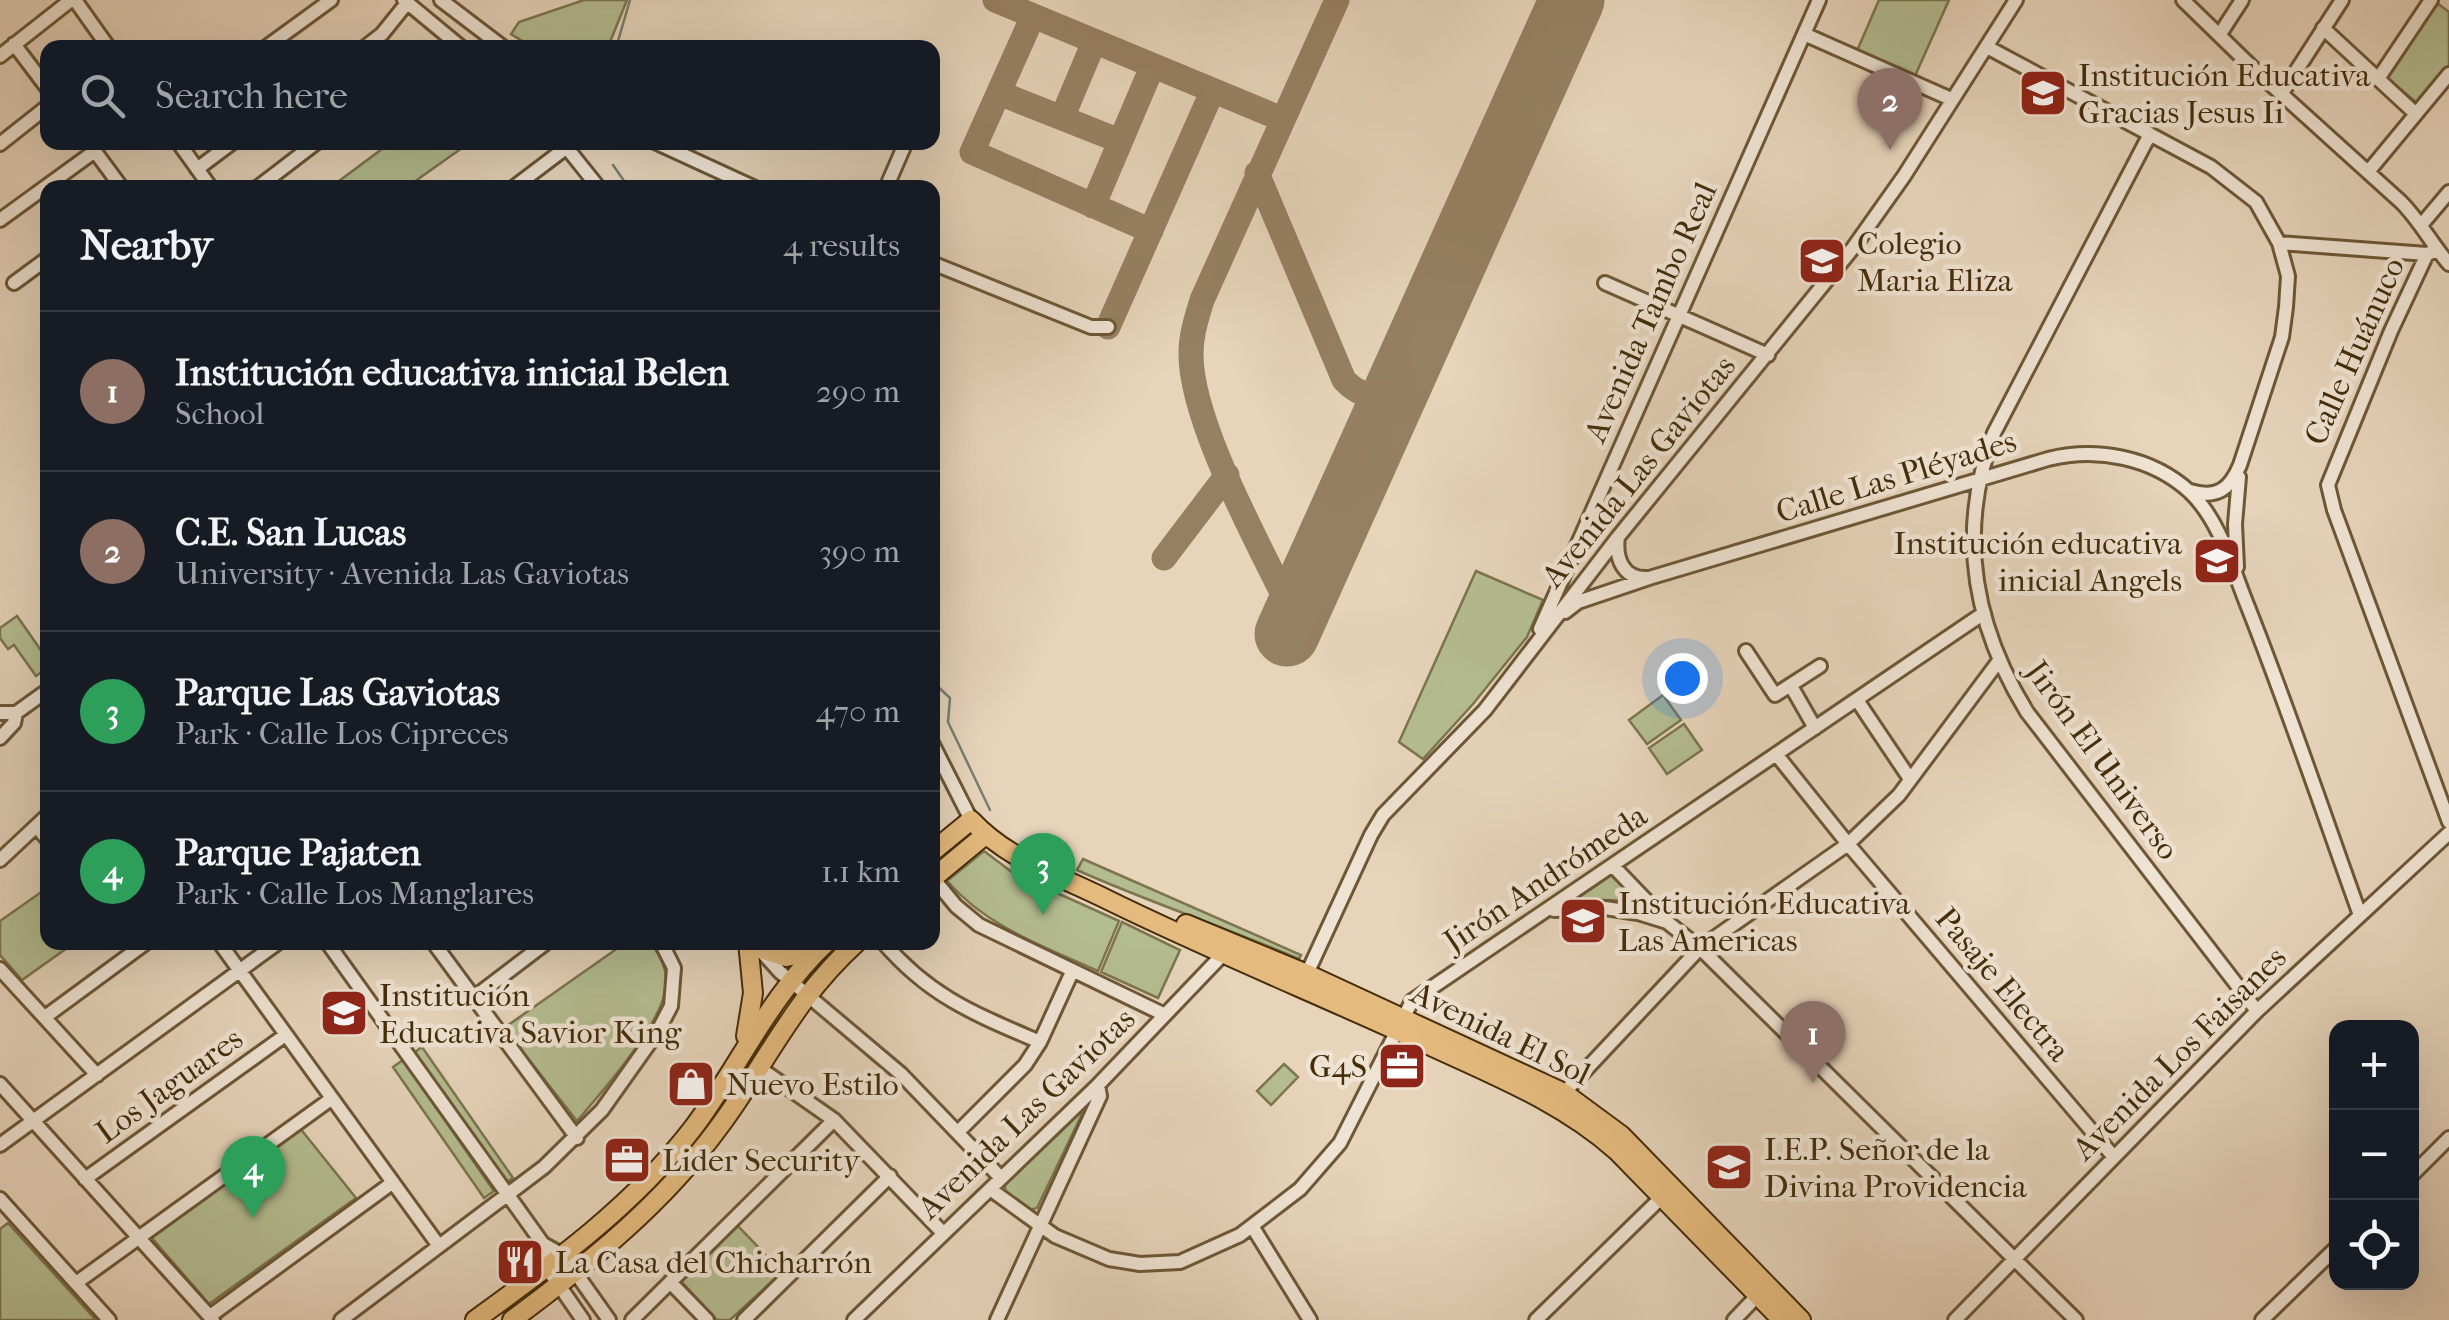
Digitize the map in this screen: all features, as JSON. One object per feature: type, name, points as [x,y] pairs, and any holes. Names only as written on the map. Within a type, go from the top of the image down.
[{"type":"main road","name":"Avenida El Sol","points":[[971,820],[985,835],[1030,864],[1109,900],[1152,911],[1400,1024],[1564,1092],[1622,1135],[1782,1320]]},
{"type":"main road","points":[[940,845],[971,820]]},
{"type":"main road","points":[[940,872],[985,835]]},
{"type":"main road","points":[[740,1054],[753,992],[753,950]]},
{"type":"main road","points":[[768,950],[786,957],[813,950]]},
{"type":"main road","points":[[475,1320],[609,1218],[658,1169],[692,1128],[791,981],[819,950]]},
{"type":"main road","points":[[512,1320],[628,1230],[678,1178],[722,1124],[806,994],[849,950]]},
{"type":"main road","name":"Avenida El Sol","points":[[1400,1024],[1560,1108],[1607,1142],[1668,1192],[1801,1320]]},
{"type":"street","points":[[0,56],[73,0],[104,40]]},
{"type":"street","points":[[277,40],[331,0]]},
{"type":"street","points":[[441,0],[494,40]]},
{"type":"street","name":"Avenida Tambo Real","points":[[1532,647],[1819,0]]},
{"type":"street","name":"Avenida Las Gaviotas","points":[[1304,980],[1370,835],[1383,815],[1484,710],[1618,537],[1853,248],[1904,176],[2016,0]]},
{"type":"street","points":[[2183,0],[2422,224],[2432,252]]},
{"type":"street","points":[[2220,34],[2242,0]]},
{"type":"street","points":[[2282,93],[2342,0]]},
{"type":"street","points":[[2378,79],[2432,0]]},
{"type":"street","points":[[377,40],[405,1],[452,40]]},
{"type":"street","points":[[2323,28],[2416,114]]},
{"type":"street","points":[[1804,34],[1951,99]]},
{"type":"street","points":[[14,44],[40,78]]},
{"type":"street","points":[[1987,47],[2212,167],[2256,202],[2278,242],[2432,252],[2449,264]]},
{"type":"street","points":[[2368,172],[2449,74]]},
{"type":"street","points":[[0,144],[40,112]]},
{"type":"street","name":"Jirón El Universo","points":[[2150,134],[2001,416],[1978,481],[1974,548],[1984,614],[1998,662],[2026,712],[2256,1011]]},
{"type":"street","points":[[50,180],[88,150]]},
{"type":"street","points":[[94,150],[116,180]]},
{"type":"street","points":[[184,150],[205,180]]},
{"type":"street","points":[[197,168],[222,150]]},
{"type":"street","points":[[267,180],[307,150]]},
{"type":"street","points":[[522,180],[559,150]]},
{"type":"street","points":[[569,150],[593,180]]},
{"type":"street","points":[[672,150],[738,180]]},
{"type":"street","points":[[889,180],[903,150]]},
{"type":"street","points":[[0,220],[40,188]]},
{"type":"street","points":[[2422,224],[2449,192]]},
{"type":"street","name":"Calle Las Pléyades","points":[[2238,580],[2240,465],[2282,337],[2288,276],[2278,242]]},
{"type":"street","name":"Calle Huánuco","points":[[2432,252],[2383,349],[2328,485],[2449,822]]},
{"type":"street","points":[[14,283],[40,264]]},
{"type":"street","points":[[940,266],[1091,328],[1108,327]]},
{"type":"street","points":[[1606,283],[1768,355]]},
{"type":"street","name":"Calle Las Pléyades","points":[[1532,647],[1572,606],[1650,578],[2058,456],[2094,453],[2142,463],[2188,490],[2212,520],[2238,580],[2360,915]]},
{"type":"street","points":[[2188,490],[2204,495],[2223,490],[2232,484],[2240,465]]},
{"type":"street","points":[[1618,537],[1616,552],[1624,569],[1636,578],[1650,578]]},
{"type":"street","points":[[1580,538],[1589,553],[1606,554]]},
{"type":"street","name":"Jirón Andrómeda","points":[[990,1189],[1041,1226],[1109,1259],[1140,1264],[1205,1257],[1300,1189],[1340,1143],[1412,1001],[1984,614]]},
{"type":"street","points":[[1746,651],[1774,695],[1820,666]]},
{"type":"street","points":[[1564,1092],[1700,948],[1848,844],[1899,795],[1998,662]]},
{"type":"street","points":[[1791,686],[1815,728]]},
{"type":"street","points":[[0,713],[16,713],[40,696]]},
{"type":"street","points":[[1857,700],[1910,779]]},
{"type":"street","points":[[0,738],[14,723],[16,713]]},
{"type":"street","name":"Pasaje Electra","points":[[1776,754],[2113,1156]]},
{"type":"street","name":"Avenida El Sol","points":[[940,770],[971,820]]},
{"type":"street","points":[[0,860],[40,823]]},
{"type":"street","points":[[36,826],[40,831]]},
{"type":"street","name":"Avenida Los Faisanes","points":[[1955,1320],[2256,1011],[2449,833]]},
{"type":"street","points":[[1614,866],[2076,1320]]},
{"type":"street","points":[[940,887],[979,925],[1165,1014]]},
{"type":"street","points":[[1547,911],[1575,906],[1605,908],[1667,922]]},
{"type":"street","name":"Avenida Las Gaviotas","points":[[854,1320],[1098,1085],[1229,948]]},
{"type":"street","points":[[45,1017],[126,950]]},
{"type":"street","points":[[225,950],[439,1246]]},
{"type":"street","points":[[0,1145],[268,950]]},
{"type":"street","points":[[333,950],[543,1244],[547,1268],[583,1320]]},
{"type":"street","points":[[438,950],[577,1138]]},
{"type":"street","points":[[472,999],[537,950]]},
{"type":"street","points":[[341,1320],[577,1138],[614,1095],[668,1014],[674,968],[665,950]]},
{"type":"street","points":[[759,950],[891,1064],[1001,1178]]},
{"type":"street","points":[[889,950],[914,977],[942,997],[1040,1042]]},
{"type":"street","points":[[0,969],[97,1075]]},
{"type":"street","points":[[959,1131],[1007,1085],[1040,1042],[1072,972]]},
{"type":"street","name":"Los Jaguares","points":[[85,1179],[284,1036]]},
{"type":"street","points":[[758,1066],[834,1120],[943,1232]]},
{"type":"street","points":[[0,1084],[212,1318],[392,1183]]},
{"type":"street","points":[[997,1320],[1100,1096],[1098,1085]]},
{"type":"street","points":[[76,1283],[331,1099]]},
{"type":"street","points":[[632,1320],[834,1120]]},
{"type":"street","points":[[2419,1168],[2449,1138]]},
{"type":"street","points":[[744,1320],[890,1176]]},
{"type":"street","points":[[1536,1320],[1668,1192]]},
{"type":"street","points":[[0,1199],[109,1320]]},
{"type":"street","points":[[1252,1226],[1310,1320]]},
{"type":"street","points":[[543,1244],[563,1255],[609,1320]]},
{"type":"street","points":[[2262,1320],[2329,1255]]},
{"type":"street","points":[[670,1282],[707,1320]]},
{"type":"street","points":[[1734,1320],[1758,1295]]},
{"type":"green space","points":[[584,0],[627,0],[611,40],[521,40],[511,34],[519,22]]},
{"type":"green space","points":[[1879,0],[1949,0],[1914,78],[1856,53]]},
{"type":"green space","points":[[2433,0],[2449,12],[2449,65],[2417,103],[2381,73]]},
{"type":"green space","points":[[381,150],[459,150],[417,180],[340,180]]},
{"type":"green space","points":[[1476,571],[1543,600],[1527,637],[1423,759],[1399,742]]},
{"type":"green space","points":[[17,616],[40,649],[40,673],[36,676],[14,645],[8,649],[0,638],[0,628]]},
{"type":"green space","points":[[1663,695],[1681,720],[1647,744],[1629,720]]},
{"type":"green space","points":[[1684,724],[1702,750],[1667,774],[1649,748]]},
{"type":"green space","points":[[984,851],[1013,873],[1119,921],[1098,971],[998,923],[947,881]]},
{"type":"green space","points":[[1083,859],[1301,955],[1299,959],[1077,870]]},
{"type":"green space","points":[[1608,874],[1616,876],[1636,897],[1635,901],[1572,899]]},
{"type":"green space","points":[[40,893],[40,950],[64,950],[22,980],[0,955],[0,921]]},
{"type":"green space","points":[[1122,922],[1180,950],[1158,998],[1101,972]]},
{"type":"green space","points":[[615,950],[655,950],[663,963],[666,986],[654,1019],[630,1056],[577,1121],[504,1028]]},
{"type":"green space","points":[[785,995],[795,1002],[719,1119],[680,1168],[585,1259],[578,1249],[615,1218]]},
{"type":"green space","points":[[422,1047],[513,1178],[503,1185],[412,1054]]},
{"type":"green space","points":[[403,1060],[494,1191],[484,1198],[393,1067]]},
{"type":"green space","points":[[1284,1064],[1298,1077],[1271,1105],[1257,1091]]},
{"type":"green space","points":[[1080,1110],[1082,1114],[1037,1208],[1030,1210],[1005,1191],[1005,1184]]},
{"type":"green space","points":[[299,1127],[356,1198],[209,1304],[151,1237]]},
{"type":"green space","points":[[8,1223],[96,1320],[0,1320],[0,1229]]},
{"type":"green space","points":[[738,1226],[782,1272],[730,1320],[717,1320],[680,1280]]},
{"type":"waterway","points":[[618,40],[630,0]]},
{"type":"waterway","points":[[613,165],[623,180]]},
{"type":"waterway","points":[[940,689],[950,698],[948,722],[990,810]]},
{"type":"taxiway","points":[[995,0],[1282,119]]},
{"type":"taxiway","points":[[1294,617],[1215,450],[1194,382],[1191,346],[1202,300],[1337,0]]},
{"type":"taxiway","points":[[1033,16],[972,152],[1151,231]]},
{"type":"taxiway","points":[[1062,118],[1094,42]]},
{"type":"taxiway","points":[[1093,206],[1152,67]]},
{"type":"taxiway","points":[[1108,327],[1212,92]]},
{"type":"taxiway","points":[[999,93],[1120,141]]},
{"type":"taxiway","points":[[1257,173],[1344,380],[1371,395],[1401,384]]},
{"type":"taxiway","points":[[1164,558],[1227,475]]},
{"type":"runway","points":[[1287,634],[1572,0]]},
{"type":"place","name":"Institución Educativa Gracias Jesus Ii","points":[[2043,93]]},
{"type":"place","name":"C.E. San Lucas","points":[[1890,150]]},
{"type":"place","name":"Colegio Maria Eliza","points":[[1822,261]]},
{"type":"place","name":"Institución educativa inicial Angels","points":[[2217,561]]},
{"type":"place","name":"Parque Las Gaviotas","points":[[1043,915]]},
{"type":"place","name":"Institución Educativa Las Americas","points":[[1583,921]]},
{"type":"place","name":"Institución Educativa Savior King","points":[[344,1013]]},
{"type":"place","name":"G4S","points":[[1402,1066]]},
{"type":"place","name":"Institución educativa inicial Belen","points":[[1813,1083]]},
{"type":"place","name":"Nuevo Estilo","points":[[691,1084]]},
{"type":"place","name":"Lider Security","points":[[627,1160]]},
{"type":"place","name":"I.E.P. Señor de la Divina Providencia","points":[[1729,1167]]},
{"type":"place","name":"Parque Pajaten","points":[[253,1218]]},
{"type":"place","name":"La Casa del Chicharrón","points":[[520,1262]]}]
